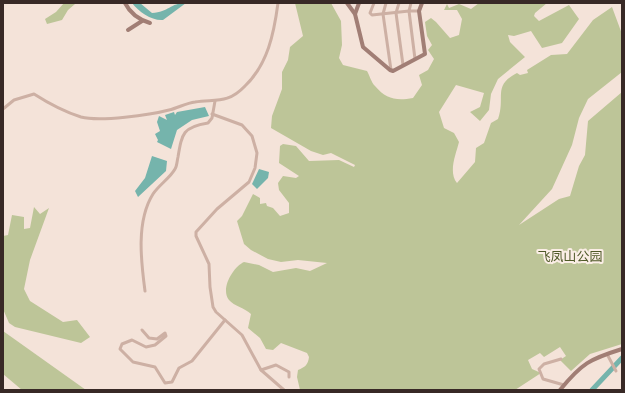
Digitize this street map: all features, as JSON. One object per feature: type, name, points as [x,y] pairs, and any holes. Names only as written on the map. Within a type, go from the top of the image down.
[{"type":"street","points":[[125,3],[142,21],[150,23]]},
{"type":"street","points":[[3,109],[14,100],[34,94],[64,110],[82,117],[95,118],[143,115],[195,102],[214,102],[229,98],[245,86],[261,65],[272,44],[278,3]]},
{"type":"street","points":[[347,3],[355,14],[363,47],[391,70]]},
{"type":"street","points":[[355,14],[359,3]]},
{"type":"street","points":[[374,3],[370,13],[372,15],[419,11]]},
{"type":"street","points":[[386,3],[383,14],[391,70]]},
{"type":"street","points":[[399,3],[396,13],[403,65]]},
{"type":"street","points":[[411,3],[408,12],[415,60]]},
{"type":"street","points":[[391,70],[425,54],[419,11],[422,3]]},
{"type":"street","points":[[128,30],[142,21]]},
{"type":"street","points":[[145,291],[142,236],[148,204],[153,193],[176,168],[181,137],[188,129],[196,125],[208,123],[212,114],[214,102]]},
{"type":"street","points":[[212,114],[242,125],[252,136],[257,153],[255,168],[249,182],[217,209],[196,232],[196,236],[209,264],[210,288],[213,307],[216,312],[242,335],[261,370],[284,390]]},
{"type":"street","points":[[142,330],[149,338],[157,339],[165,333],[166,336],[155,345],[146,347],[132,340],[122,344],[120,349],[133,362],[155,367],[165,383],[172,382],[179,368],[192,361],[225,320]]},
{"type":"street","points":[[560,390],[575,371],[586,362],[622,349]]},
{"type":"street","points":[[607,354],[616,371]]},
{"type":"street","points":[[561,359],[544,364],[539,369],[544,379],[564,385]]},
{"type":"street","points":[[261,370],[276,365],[289,372],[289,377]]},
{"type":"green space","points":[[64,3],[78,4],[75,4],[68,10],[62,20],[47,24],[45,19],[56,12]]},
{"type":"green space","name":"飞凤山公园","points":[[295,3],[331,3],[341,21],[342,45],[339,58],[343,65],[367,71],[374,84],[383,94],[396,99],[413,98],[422,85],[419,75],[428,70],[434,59],[428,50],[432,45],[427,36],[425,22],[431,18],[450,38],[459,35],[462,19],[457,10],[444,10],[447,4],[449,8],[459,4],[471,9],[479,3],[547,3],[535,13],[534,16],[539,21],[569,5],[579,19],[562,43],[542,48],[531,31],[514,36],[508,35],[510,42],[525,57],[498,79],[491,94],[489,110],[480,121],[470,112],[480,107],[484,93],[456,85],[439,112],[444,128],[454,133],[459,142],[453,168],[454,179],[457,183],[475,162],[476,148],[484,143],[491,123],[498,119],[502,87],[509,78],[517,73],[520,75],[528,73],[527,70],[551,55],[567,54],[593,20],[612,7],[622,34],[622,72],[588,99],[579,118],[572,145],[552,189],[519,225],[559,199],[570,196],[579,166],[585,155],[588,121],[622,92],[622,344],[590,354],[571,371],[560,360],[566,356],[560,347],[544,357],[540,353],[528,360],[532,369],[541,373],[515,390],[300,390],[297,377],[298,370],[307,364],[309,357],[307,353],[281,343],[273,350],[266,349],[260,338],[248,328],[251,314],[231,302],[226,290],[232,273],[244,262],[259,265],[273,272],[296,268],[310,271],[327,263],[298,260],[281,262],[268,259],[251,250],[244,244],[237,221],[242,216],[253,194],[260,198],[260,204],[266,203],[267,206],[273,208],[280,216],[289,213],[289,203],[279,190],[278,183],[283,176],[296,178],[299,176],[279,163],[280,146],[283,144],[296,146],[309,161],[339,160],[354,167],[355,165],[331,153],[323,155],[311,151],[271,128],[272,116],[282,89],[282,72],[288,60],[290,47],[303,36]]},
{"type":"green space","points":[[34,207],[40,214],[49,208],[30,260],[24,289],[30,301],[63,322],[77,320],[90,337],[81,343],[15,327],[9,323],[3,309],[3,236],[8,235],[12,215],[24,217],[24,229],[30,228]]},
{"type":"green space","points":[[3,331],[86,390],[22,390],[3,374]]},
{"type":"water","points":[[132,3],[140,3],[152,13],[162,11],[176,4],[186,3],[163,20],[159,20],[154,19],[138,10]]},
{"type":"water","points":[[205,107],[209,116],[192,120],[177,130],[171,149],[157,142],[158,140],[155,134],[160,131],[157,122],[159,116],[167,120],[165,115],[174,112],[175,115],[177,112]]},
{"type":"water","points":[[152,156],[167,161],[166,171],[138,197],[135,191],[145,178]]},
{"type":"water","points":[[259,169],[269,172],[268,178],[257,189],[252,184]]},
{"type":"waterway","points":[[592,390],[622,358]]}]
